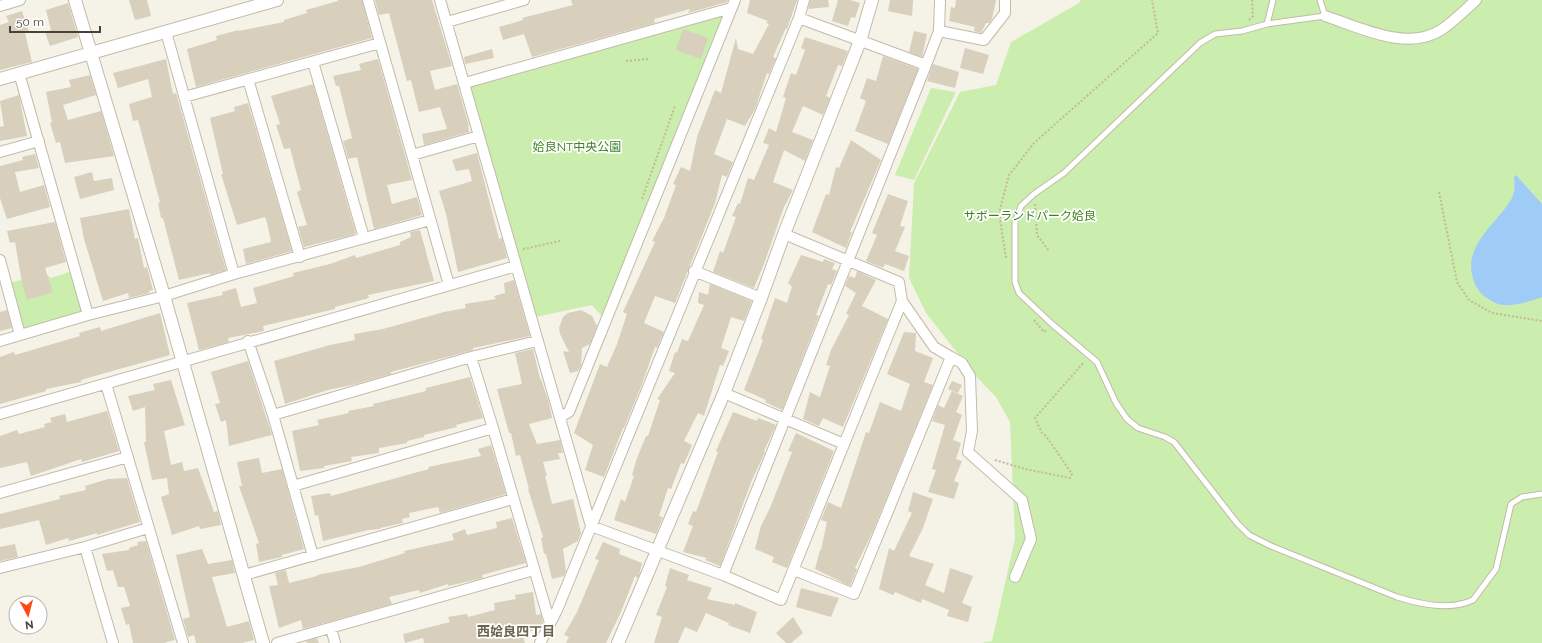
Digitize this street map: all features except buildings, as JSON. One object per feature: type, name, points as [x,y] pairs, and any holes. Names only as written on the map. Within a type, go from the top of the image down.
[{"type":"street","points":[[0,6],[20,0]]},
{"type":"street","points":[[75,0],[92,51],[164,296],[263,643]]},
{"type":"street","points":[[0,79],[92,51],[166,32],[277,0]]},
{"type":"street","points":[[368,0],[449,285]]},
{"type":"street","points":[[440,0],[465,82],[537,341],[591,526]]},
{"type":"street","points":[[447,22],[524,0]]},
{"type":"street","points":[[540,643],[550,624],[591,526],[694,271],[799,18],[804,0]]},
{"type":"street","points":[[618,643],[656,550],[724,393],[784,234],[860,41],[872,0]]},
{"type":"street","points":[[723,575],[939,31],[940,0]]},
{"type":"street","points":[[939,31],[984,40],[1005,13],[1005,0]]},
{"type":"street","points":[[1325,16],[1399,38],[1421,38],[1441,30],[1476,0]]},
{"type":"street","points":[[465,82],[733,4]]},
{"type":"street","points":[[560,417],[569,412],[733,4]]},
{"type":"street","points":[[799,18],[926,65]]},
{"type":"street","points":[[166,32],[234,274]]},
{"type":"street","points":[[184,97],[380,43]]},
{"type":"street","points":[[313,62],[364,238]]},
{"type":"street","points":[[19,73],[88,315]]},
{"type":"street","points":[[248,79],[300,257]]},
{"type":"street","points":[[412,155],[479,136]]},
{"type":"street","points":[[0,152],[39,141]]},
{"type":"street","points":[[0,341],[430,220]]},
{"type":"street","points":[[784,234],[899,282],[902,301],[934,347],[962,363],[970,376],[972,431],[968,452],[1022,500],[1031,539],[1015,577]]},
{"type":"street","points":[[0,260],[20,335]]},
{"type":"street","points":[[0,414],[182,363],[248,341],[516,266]]},
{"type":"street","points":[[694,271],[761,298]]},
{"type":"street","points":[[591,526],[723,575],[781,600],[902,301]]},
{"type":"street","points":[[248,341],[273,415],[313,556]]},
{"type":"street","points":[[273,415],[471,358],[537,341]]},
{"type":"street","points":[[794,570],[854,594],[951,357]]},
{"type":"street","points":[[471,358],[550,624]]},
{"type":"street","points":[[106,384],[183,643]]},
{"type":"street","points":[[724,393],[844,444]]},
{"type":"street","points":[[293,486],[493,428]]},
{"type":"street","points":[[0,493],[128,457]]},
{"type":"street","points":[[244,575],[513,499]]},
{"type":"street","points":[[0,568],[84,547],[148,528]]},
{"type":"street","points":[[84,547],[113,643]]},
{"type":"street","points":[[277,643],[534,570]]},
{"type":"street","points":[[331,628],[335,643]]},
{"type":"lane","points":[[1267,24],[1273,0]]},
{"type":"lane","points":[[1320,0],[1325,16],[1267,24],[1242,31],[1215,34],[1200,43],[1064,173],[1034,194],[1021,206],[1015,222],[1015,282],[1019,293],[1052,324],[1097,362],[1116,403],[1127,419],[1138,428],[1165,437],[1174,442],[1237,523],[1249,535],[1271,546],[1411,601],[1443,605],[1472,600],[1496,569],[1512,504],[1522,497],[1542,494]]},
{"type":"path","points":[[1006,263],[999,213],[1009,175],[1034,143],[1158,33],[1152,0]]},
{"type":"path","points":[[1242,31],[1244,25],[1253,16],[1252,0]]},
{"type":"path","points":[[626,61],[648,59]]},
{"type":"path","points":[[641,200],[675,106]]},
{"type":"path","points":[[1439,192],[1457,282],[1469,300],[1492,313],[1542,321]]},
{"type":"path","points":[[1034,194],[1037,235],[1048,252]]},
{"type":"path","points":[[512,251],[560,241]]},
{"type":"path","points":[[1030,315],[1044,332],[1052,324]]},
{"type":"path","points":[[990,459],[1025,469],[1070,478],[1072,474],[1046,436],[1042,433],[1034,418],[1090,355]]},
{"type":"green space","name":"サボーランドパーク姶良","points":[[1081,0],[1542,0],[1542,643],[981,643],[992,641],[1015,539],[1010,422],[996,397],[974,374],[926,313],[909,278],[914,183],[960,92],[996,85],[1011,42],[1079,3]]},
{"type":"green space","name":"姶良NT中央公園","points":[[725,13],[606,321],[592,305],[531,318],[465,83]]},
{"type":"green space","points":[[931,88],[956,92],[914,180],[895,175]]},
{"type":"green space","points":[[72,271],[88,315],[20,335],[5,284],[45,274],[51,278]]},
{"type":"water","points":[[1516,175],[1542,204],[1542,297],[1520,304],[1502,305],[1489,300],[1476,287],[1471,266],[1472,256],[1482,236],[1511,200],[1515,183],[1514,177]]},
{"type":"district","name":"西姶良四丁目","points":[[516,631]]}]
